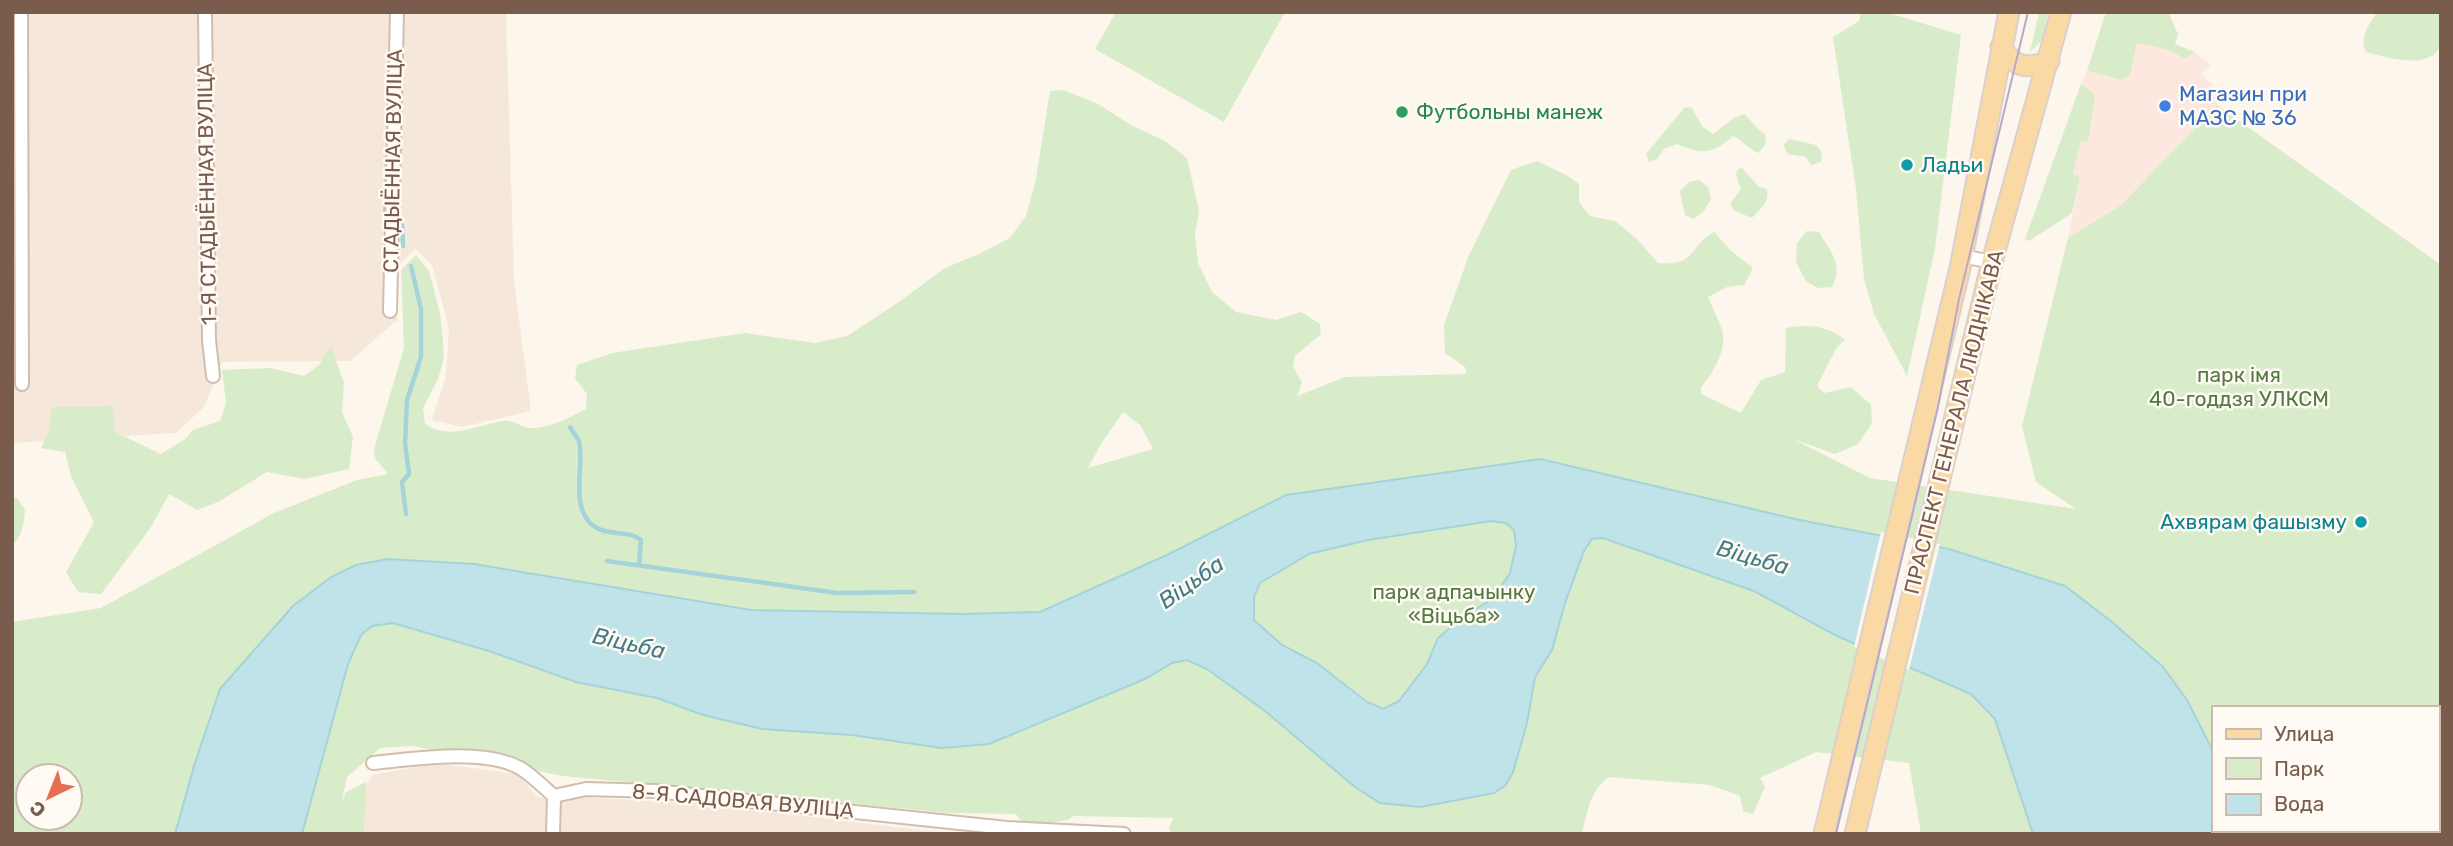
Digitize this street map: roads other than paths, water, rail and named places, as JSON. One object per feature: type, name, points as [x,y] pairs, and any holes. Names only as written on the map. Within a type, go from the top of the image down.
[{"type":"main road","name":"ПРАСПЕКТ ГЕНЕРАЛА ЛЮДНІКАВА","points":[[1825,831],[1962,256],[1981,169],[2009,12]]},
{"type":"main road","name":"ПРАСПЕКТ ГЕНЕРАЛА ЛЮДНІКАВА","points":[[1855,834],[1992,262],[2061,12]]},
{"type":"main road","points":[[2001,47],[2006,56],[2022,66],[2035,66],[2049,61]]},
{"type":"street","points":[[21,12],[22,384]]},
{"type":"street","name":"1-Я СТАДЫЁННАЯ ВУЛІЦА","points":[[205,12],[209,340],[213,376]]},
{"type":"street","name":"СТАДЫЁННАЯ ВУЛІЦА","points":[[390,311],[397,12]]},
{"type":"street","points":[[1962,256],[1992,262]]},
{"type":"street","points":[[373,762],[446,756],[493,759],[519,768],[554,796],[553,834]]},
{"type":"street","name":"8-Я САДОВАЯ ВУЛІЦА","points":[[554,796],[586,789],[655,791],[1007,828],[1124,834]]},
{"type":"water","name":"Віцьба","points":[[1540,459],[1795,519],[1949,549],[2065,586],[2112,622],[2163,667],[2187,700],[2212,749],[2212,832],[2245,834],[2033,834],[1995,719],[1971,694],[1835,635],[1754,591],[1603,538],[1592,539],[1584,551],[1552,650],[1535,677],[1527,723],[1513,772],[1505,786],[1494,793],[1421,807],[1380,803],[1355,787],[1265,711],[1207,669],[1187,660],[1172,663],[1145,679],[989,744],[942,748],[852,735],[762,729],[703,715],[657,698],[576,682],[489,651],[393,623],[372,626],[361,635],[348,664],[302,834],[175,834],[220,689],[293,606],[331,577],[356,565],[388,559],[474,564],[751,610],[962,614],[1040,612],[1167,555],[1286,495]],"holes":[[[1491,521],[1506,523],[1514,530],[1516,546],[1510,573],[1493,598],[1459,620],[1438,638],[1427,664],[1399,701],[1383,709],[1367,702],[1317,663],[1282,645],[1254,620],[1254,597],[1260,583],[1309,554],[1368,540]]]},
{"type":"waterway","points":[[385,216],[387,157]]},
{"type":"waterway","points":[[402,225],[403,246]]},
{"type":"waterway","points":[[406,514],[402,482],[409,474],[405,443],[407,400],[421,357],[421,309],[411,266]]},
{"type":"waterway","points":[[570,427],[579,441],[579,494],[584,514],[596,528],[641,540],[639,565]]},
{"type":"waterway","points":[[607,561],[837,593],[914,592]]},
{"type":"tram line","points":[[1836,834],[1938,407],[1959,299],[2028,12]]},
{"type":"place","name":"Магазин при МАЗС № 36","points":[[2165,106]]},
{"type":"place","name":"Футбольны манеж","points":[[1402,112]]},
{"type":"place","name":"Ладьи","points":[[1907,165]]},
{"type":"place","name":"Ахвярам фашызму","points":[[2361,522]]},
{"type":"park label","name":"парк імя 40-годдзя УЛКСМ","points":[[2239,387]]},
{"type":"park label","name":"парк адпачынку «Віцьба»","points":[[1454,604]]}]
